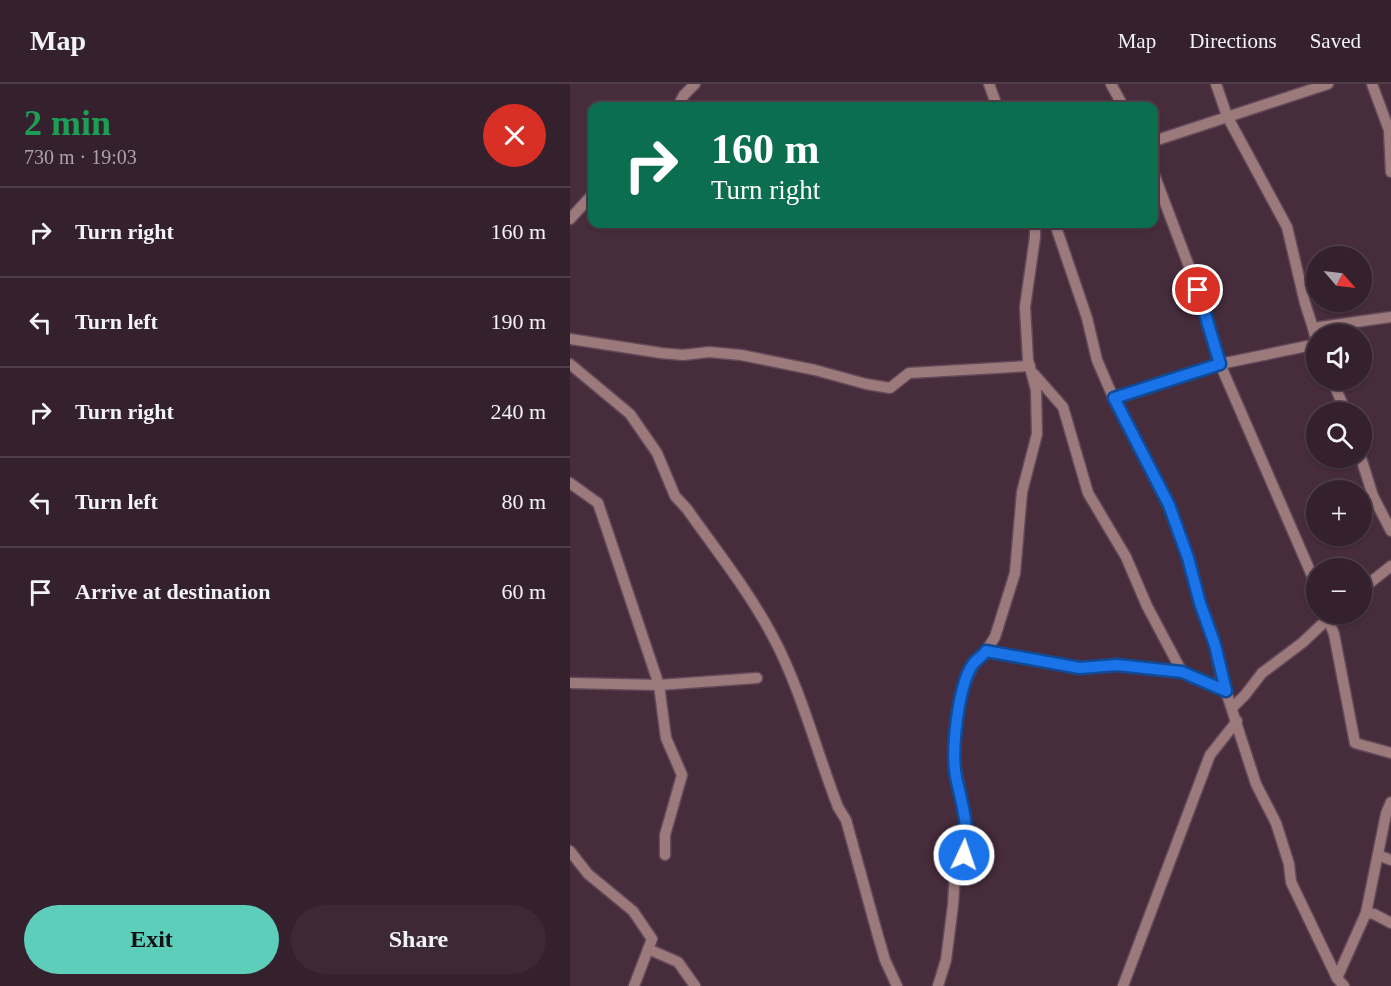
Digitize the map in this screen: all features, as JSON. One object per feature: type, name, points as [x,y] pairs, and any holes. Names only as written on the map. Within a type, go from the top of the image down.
[{"type":"street","points":[[682,102],[684,95],[695,84]]},
{"type":"street","points":[[989,84],[996,102]]},
{"type":"street","points":[[1112,84],[1121,102]]},
{"type":"street","points":[[1216,84],[1227,116],[1287,227],[1312,324]]},
{"type":"street","points":[[1158,140],[1328,84]]},
{"type":"street","points":[[1372,84],[1389,130],[1391,172]]},
{"type":"street","points":[[1158,185],[1198,290],[1220,364],[1306,562]]},
{"type":"street","points":[[570,219],[588,199]]},
{"type":"street","points":[[938,986],[946,960],[955,873],[964,855],[968,839],[954,758],[957,719],[963,687],[974,664],[995,638],[1015,573],[1022,492],[1037,434],[1036,390],[1030,369],[1025,307],[1035,228]]},
{"type":"street","points":[[1056,228],[1087,318],[1097,360],[1169,505],[1188,558],[1200,603],[1215,645],[1226,691],[1256,784],[1276,823],[1289,864],[1291,882],[1340,982]]},
{"type":"street","points":[[1341,324],[1391,317]]},
{"type":"street","points":[[570,339],[661,353],[683,355],[710,352],[741,355],[890,388],[909,373],[1030,369]]},
{"type":"street","points":[[1114,398],[1220,364],[1306,346]]},
{"type":"street","points":[[570,364],[630,414],[640,427],[657,453],[675,496],[687,508],[749,596],[773,636],[799,696],[831,790],[846,820],[880,944],[897,986]]},
{"type":"street","points":[[1030,369],[1063,407],[1088,493],[1126,556],[1146,606],[1182,672]]},
{"type":"street","points":[[1364,468],[1373,495],[1391,531]]},
{"type":"street","points":[[570,483],[598,503],[659,686],[666,738],[682,775],[665,835],[665,855]]},
{"type":"street","points":[[1372,582],[1391,566]]},
{"type":"street","points":[[1232,708],[1262,673],[1302,643],[1320,624]]},
{"type":"street","points":[[1331,624],[1355,743],[1391,753]]},
{"type":"street","points":[[986,651],[1080,668],[1117,665],[1182,672],[1226,691]]},
{"type":"street","points":[[570,683],[659,686],[757,678]]},
{"type":"street","points":[[1123,986],[1210,754],[1237,721]]},
{"type":"street","points":[[1340,982],[1366,913],[1386,814],[1391,802]]},
{"type":"street","points":[[570,851],[588,874],[633,912],[652,939],[633,986]]},
{"type":"street","points":[[1378,855],[1391,860]]},
{"type":"street","points":[[1366,913],[1374,914],[1391,923]]},
{"type":"street","points":[[648,949],[678,962],[695,986]]},
{"type":"route","points":[[964,855],[968,839],[954,758],[957,719],[963,687],[974,664],[986,651],[1080,668],[1117,665],[1182,672],[1226,691],[1215,645],[1169,505],[1114,398],[1220,364],[1198,290]]}]
